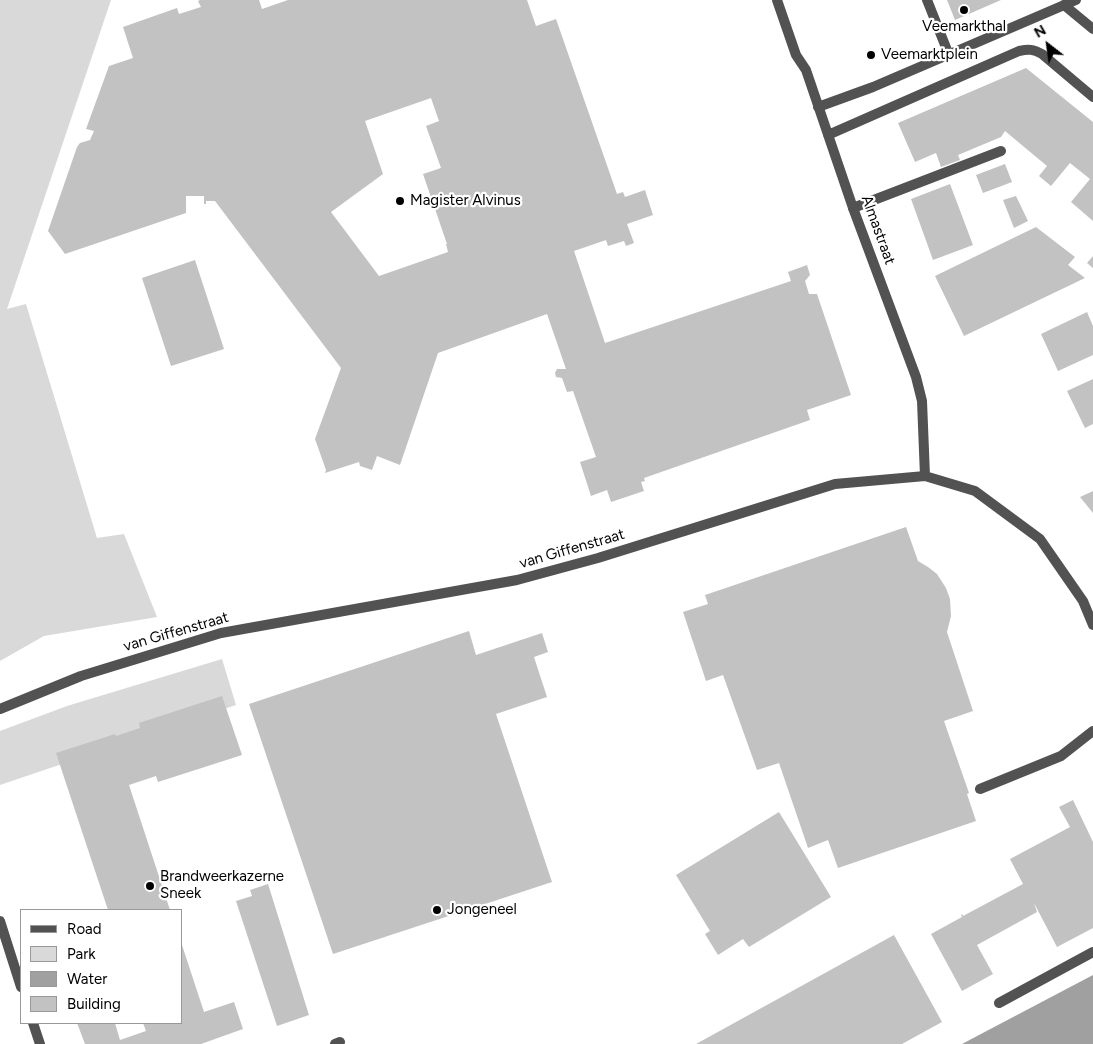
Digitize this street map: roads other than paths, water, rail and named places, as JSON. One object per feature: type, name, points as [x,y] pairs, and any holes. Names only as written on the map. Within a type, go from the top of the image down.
[{"type":"street","name":"Almastraat","points":[[777,0],[796,55],[806,70],[916,377],[922,401],[926,476]]},
{"type":"street","points":[[928,0],[949,54]]},
{"type":"street","points":[[818,107],[873,87],[1076,0]]},
{"type":"street","points":[[1064,5],[1093,29]]},
{"type":"street","points":[[828,135],[1019,51],[1029,49],[1035,49],[1042,54],[1093,96]]},
{"type":"street","points":[[854,208],[1001,151]]},
{"type":"street","name":"van Giffenstraat","points":[[0,709],[81,676],[221,633],[517,580],[598,558],[835,484],[926,476],[975,490],[1040,539],[1083,601],[1093,625]]},
{"type":"street","points":[[980,790],[1061,756],[1093,731]]},
{"type":"street","points":[[0,921],[20,984]]},
{"type":"street","points":[[999,1003],[1093,952]]},
{"type":"street","points":[[33,1024],[40,1044]]},
{"type":"water","points":[[1093,975],[1093,1044],[962,1044],[979,1035]]},
{"type":"place","name":"Veemarkthal","points":[[964,10]]},
{"type":"place","name":"Veemarktplein","points":[[871,55]]},
{"type":"place","name":"Magister Alvinus","points":[[400,201]]},
{"type":"place","name":"Brandweerkazerne Sneek","points":[[150,886]]},
{"type":"place","name":"Jongeneel","points":[[437,910]]}]
